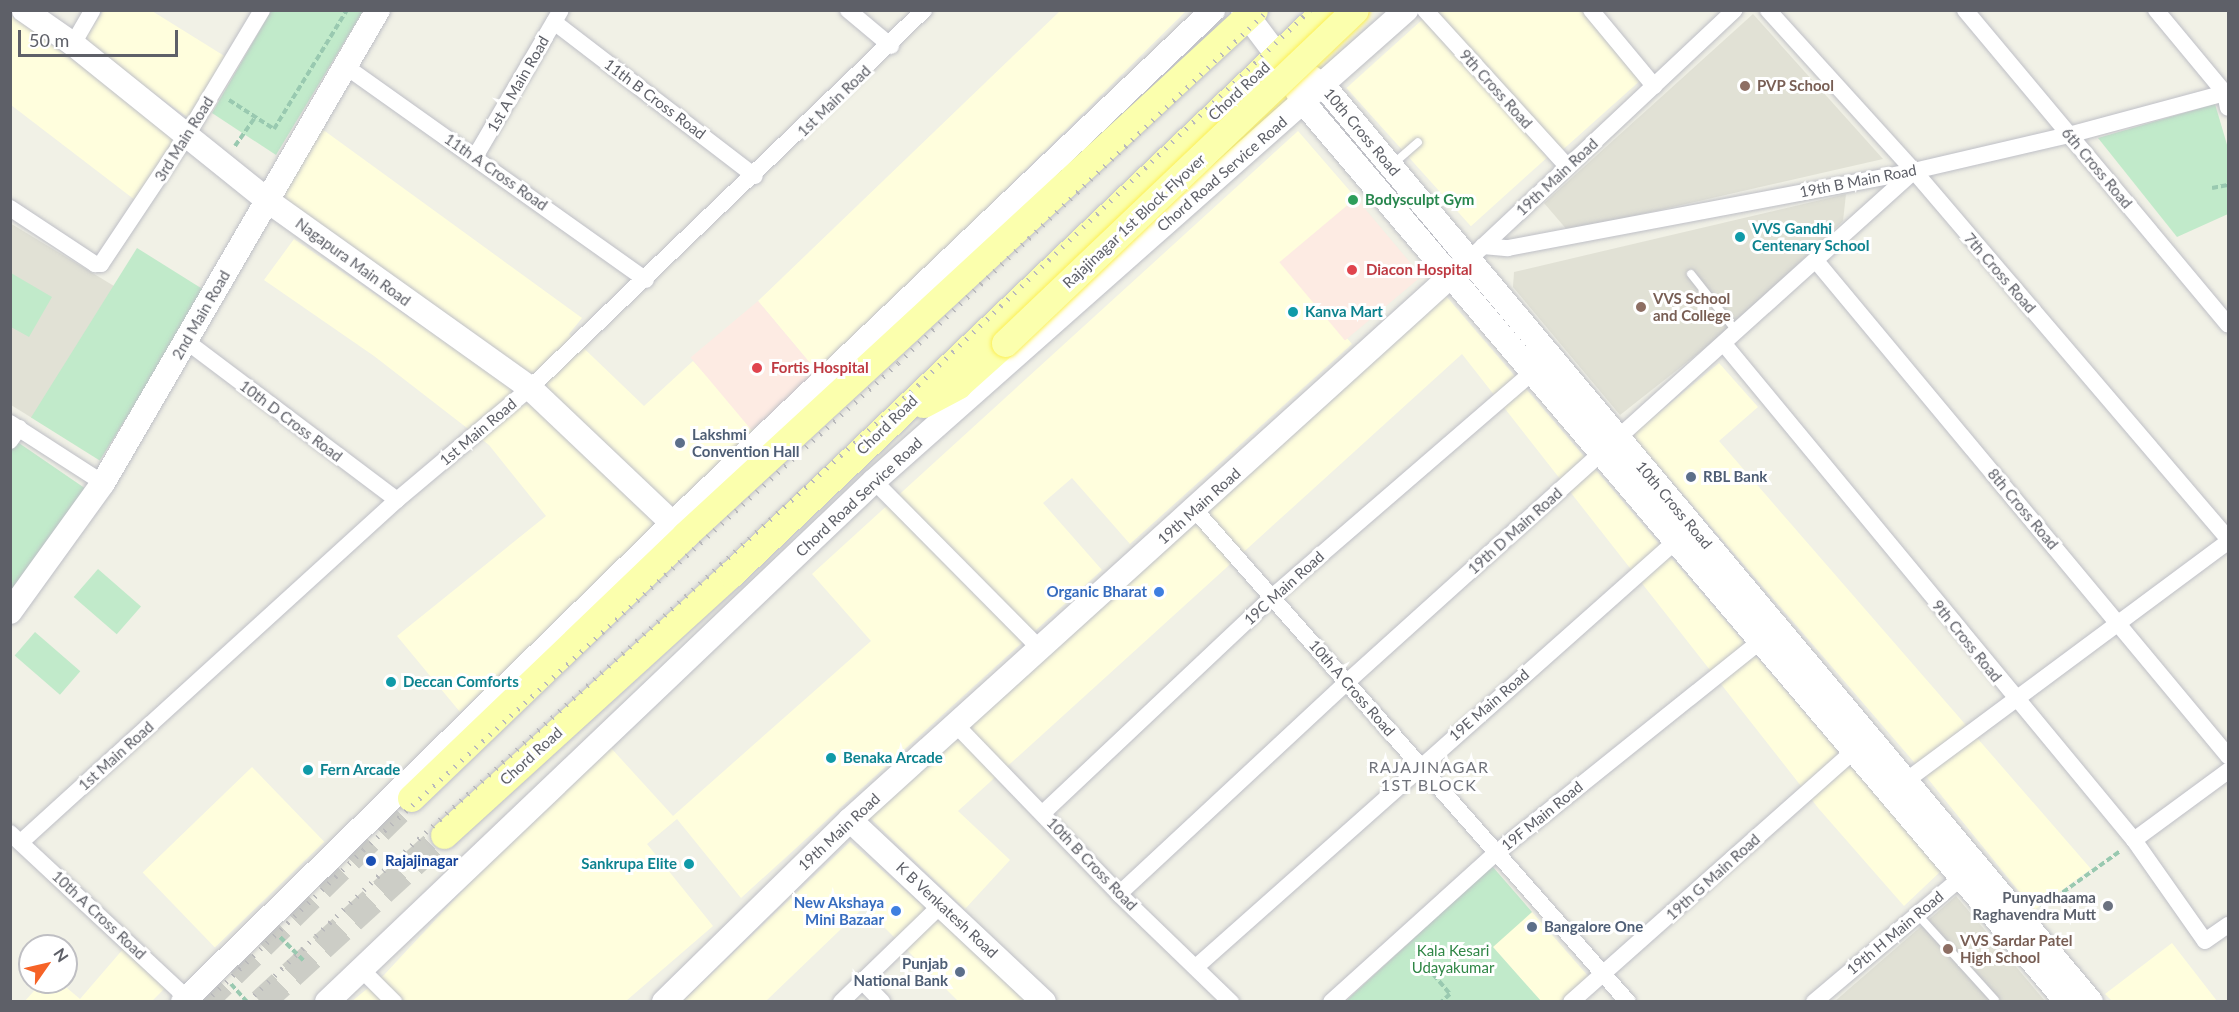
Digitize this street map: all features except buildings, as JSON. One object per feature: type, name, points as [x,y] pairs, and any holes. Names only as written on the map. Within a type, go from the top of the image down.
[{"type":"main road","name":"Chord Road","points":[[444,835],[731,574],[1325,10]]},
{"type":"main road","name":"Rajajinagar 1st Block Flyover","points":[[900,413],[958,385],[1005,343],[1354,10]]},
{"type":"main road","points":[[899,339],[905,320],[918,304],[1244,12]]},
{"type":"main road","points":[[411,798],[679,529],[899,339],[1244,12]]},
{"type":"street","name":"Nagapura Main Road","points":[[24,10],[73,44],[267,201],[530,388],[679,529]]},
{"type":"street","points":[[73,44],[93,10]]},
{"type":"street","name":"3rd Main Road","points":[[10,208],[95,264],[101,264],[187,135],[262,10]]},
{"type":"street","name":"2nd Main Road","points":[[10,612],[103,483],[378,10]]},
{"type":"street","points":[[848,10],[891,46]]},
{"type":"street","name":"1st Main Road","points":[[16,838],[397,500],[530,388],[891,46],[924,10]]},
{"type":"street","points":[[185,1000],[679,529],[1214,10]]},
{"type":"street","name":"Chord Road Service Road","points":[[327,1002],[874,481],[1406,10]]},
{"type":"street","name":"9th Cross Road","points":[[1425,10],[1568,167]]},
{"type":"street","points":[[1591,10],[1654,86]]},
{"type":"street","name":"19th Main Road","points":[[664,1002],[850,820],[1195,510],[1468,260],[1735,10]]},
{"type":"street","name":"7th Cross Road","points":[[1768,10],[1914,171],[2229,540]]},
{"type":"street","name":"6th Cross Road","points":[[1965,10],[2229,325]]},
{"type":"street","points":[[2156,10],[2227,98]]},
{"type":"street","points":[[1244,12],[1277,55]]},
{"type":"street","name":"1st A Main Road","points":[[475,157],[557,16]]},
{"type":"street","name":"11th B Cross Road","points":[[557,16],[755,176]]},
{"type":"street","name":"10th Cross Road","points":[[1277,55],[1323,85],[1468,260],[1610,446],[1676,541],[1854,751],[1898,787]]},
{"type":"street","name":"10th Cross Road","points":[[1277,55],[1303,102],[1468,260],[1533,372],[1610,446],[1969,871],[2067,1002]]},
{"type":"street","name":"11th A Cross Road","points":[[345,66],[646,280]]},
{"type":"street","name":"19th B Main Road","points":[[1468,260],[1508,248],[1914,171],[2227,98]]},
{"type":"street","name":"19th D Main Road","points":[[1119,894],[1346,683],[1817,262],[1914,171]]},
{"type":"street","name":"8th Cross Road","points":[[1817,262],[2229,756]]},
{"type":"street","name":"10th D Cross Road","points":[[186,341],[397,500]]},
{"type":"street","name":"9th Cross Road","points":[[1724,344],[2015,700],[2134,840],[2205,941],[2229,926]]},
{"type":"street","name":"19C Main Road","points":[[1043,813],[1272,597],[1533,372]]},
{"type":"street","points":[[13,431],[103,483]]},
{"type":"street","points":[[874,481],[1040,649]]},
{"type":"street","name":"10th A Cross Road","points":[[1195,510],[1628,1002]]},
{"type":"street","points":[[1898,787],[2229,540]]},
{"type":"street","name":"19E Main Road","points":[[1196,967],[1419,766],[1676,541]]},
{"type":"street","name":"19F Main Road","points":[[1331,1002],[1496,853],[1761,641]]},
{"type":"street","name":"10th B Cross Road","points":[[956,724],[1119,894],[1231,1002]]},
{"type":"street","name":"19th G Main Road","points":[[1571,1002],[1854,751]]},
{"type":"street","points":[[2134,840],[2229,771]]},
{"type":"street","name":"K B Venkatesh Road","points":[[850,820],[1044,1002]]},
{"type":"street","name":"10th A Cross Road","points":[[16,838],[185,1000]]},
{"type":"street","name":"10th Cross Road","points":[[1969,871],[2023,921],[2091,1002]]},
{"type":"street","name":"19th H Main Road","points":[[1814,1002],[1969,871]]},
{"type":"street","points":[[841,1002],[941,905]]},
{"type":"street","points":[[361,969],[394,1002]]},
{"type":"street","points":[[862,981],[882,1002]]},
{"type":"lane","points":[[1391,167],[1418,142]]},
{"type":"lane","points":[[1691,274],[1738,333]]},
{"type":"lane","points":[[1916,914],[1995,1000]]},
{"type":"path","points":[[234,90],[228,100],[274,129],[347,10]]},
{"type":"path","points":[[223,164],[255,117]]},
{"type":"path","points":[[2212,188],[2229,185]]},
{"type":"path","points":[[2023,921],[2134,840]]},
{"type":"path","points":[[273,931],[305,962]]},
{"type":"path","points":[[1416,954],[1450,994],[1441,1002]]},
{"type":"shaded area","points":[[103,11],[152,11],[226,57],[190,119],[83,42]]},
{"type":"shaded area","points":[[1060,11],[1186,11],[819,374],[758,301]]},
{"type":"shaded area","points":[[1430,11],[1584,11],[1643,78],[1558,154]]},
{"type":"shaded area","name":"PVP School","points":[[1753,14],[1883,159],[1568,231],[1544,203]]},
{"type":"shaded area","points":[[10,15],[178,135],[135,200],[11,105]]},
{"type":"shaded area","points":[[1423,19],[1547,157],[1471,226],[1346,88]]},
{"type":"shaded area","points":[[322,129],[582,318],[569,334],[644,406],[693,361],[759,433],[672,516],[278,198]]},
{"type":"shaded area","points":[[1298,131],[1356,198],[1283,265],[1352,344],[1130,544],[1072,478],[1043,503],[1102,570],[741,898],[677,819],[647,844],[713,926],[626,1001],[351,1002],[384,975],[491,860],[611,748],[673,816],[871,641],[812,574]]},
{"type":"shaded area","name":"VVS School and College","points":[[1846,194],[1843,221],[1733,326],[1620,415],[1513,287],[1514,272]]},
{"type":"shaded area","name":"Diacon Hospital","points":[[1356,198],[1422,276],[1345,340],[1279,262]]},
{"type":"shaded area","points":[[10,223],[114,286],[32,418],[11,405]]},
{"type":"shaded area","points":[[294,239],[511,387],[663,525],[460,712],[397,636],[546,516],[489,445],[374,356],[264,280]]},
{"type":"shaded area","points":[[1446,296],[1941,871],[1904,906],[1819,809],[1462,354],[958,811],[1010,860],[965,909],[868,816]]},
{"type":"shaded area","name":"Fortis Hospital","points":[[758,301],[819,374],[752,430],[691,358]]},
{"type":"shaded area","points":[[1719,363],[1758,407],[1719,441],[2091,869],[2034,910],[1920,769],[1632,435]]},
{"type":"shaded area","points":[[252,767],[324,842],[215,947],[143,873]]},
{"type":"shaded area","points":[[850,842],[1031,1001],[958,1001],[864,907],[766,1001],[682,1002]]},
{"type":"shaded area","name":"VVS Sardar Patel High School","points":[[1956,896],[2045,1001],[1834,1002]]},
{"type":"shaded area","points":[[1532,912],[1589,977],[1561,1001],[1541,1001],[1492,946]]},
{"type":"shaded area","points":[[2172,943],[2217,1001],[2112,1001],[2105,994]]},
{"type":"shaded area","points":[[124,948],[166,987],[152,1001],[24,1002],[31,994],[74,994],[80,999]]},
{"type":"green space","points":[[271,11],[363,11],[276,155],[212,113]]},
{"type":"green space","points":[[2215,104],[2228,148],[2228,214],[2177,237],[2098,138]]},
{"type":"green space","points":[[137,248],[206,291],[100,461],[31,418]]},
{"type":"green space","points":[[11,273],[52,297],[29,337],[11,327]]},
{"type":"green space","points":[[16,441],[89,491],[11,602],[10,449]]},
{"type":"green space","points":[[98,569],[141,606],[117,634],[74,597]]},
{"type":"green space","points":[[35,632],[80,671],[60,695],[15,655]]},
{"type":"green space","name":"Kala Kesari Udayakumar","points":[[1492,866],[1532,912],[1493,947],[1541,1001],[1345,1002]]},
{"type":"tunnel","points":[[203,1002],[411,798]]},
{"type":"tunnel","points":[[261,1002],[444,835]]},
{"type":"railway","points":[[205,1002],[363,850],[898,363],[1268,10]]},
{"type":"railway","points":[[247,1002],[383,871],[918,385],[1310,10]]},
{"type":"place","name":"PVP School","points":[[1745,86]]},
{"type":"place","name":"Bodysculpt Gym","points":[[1353,200]]},
{"type":"place","name":"VVS Gandhi Centenary School","points":[[1740,237]]},
{"type":"place","name":"Diacon Hospital","points":[[1352,270]]},
{"type":"place","name":"VVS School and College","points":[[1641,307]]},
{"type":"place","name":"Kanva Mart","points":[[1293,312]]},
{"type":"place","name":"Fortis Hospital","points":[[757,368]]},
{"type":"place","name":"Lakshmi Convention Hall","points":[[680,443]]},
{"type":"place","name":"RBL Bank","points":[[1691,477]]},
{"type":"place","name":"Organic Bharat","points":[[1159,592]]},
{"type":"place","name":"Deccan Comforts","points":[[391,682]]},
{"type":"place","name":"Benaka Arcade","points":[[831,758]]},
{"type":"place","name":"Fern Arcade","points":[[308,770]]},
{"type":"place","name":"Rajajinagar","points":[[371,861]]},
{"type":"place","name":"Sankrupa Elite","points":[[689,864]]},
{"type":"place","name":"Punyadhaama Raghavendra Mutt","points":[[2108,906]]},
{"type":"place","name":"New Akshaya Mini Bazaar","points":[[896,911]]},
{"type":"place","name":"Bangalore One","points":[[1532,927]]},
{"type":"place","name":"VVS Sardar Patel High School","points":[[1948,949]]},
{"type":"place","name":"Punjab National Bank","points":[[960,972]]},
{"type":"district","name":"RAJAJINAGAR 1ST BLOCK","points":[[1429,776]]}]
